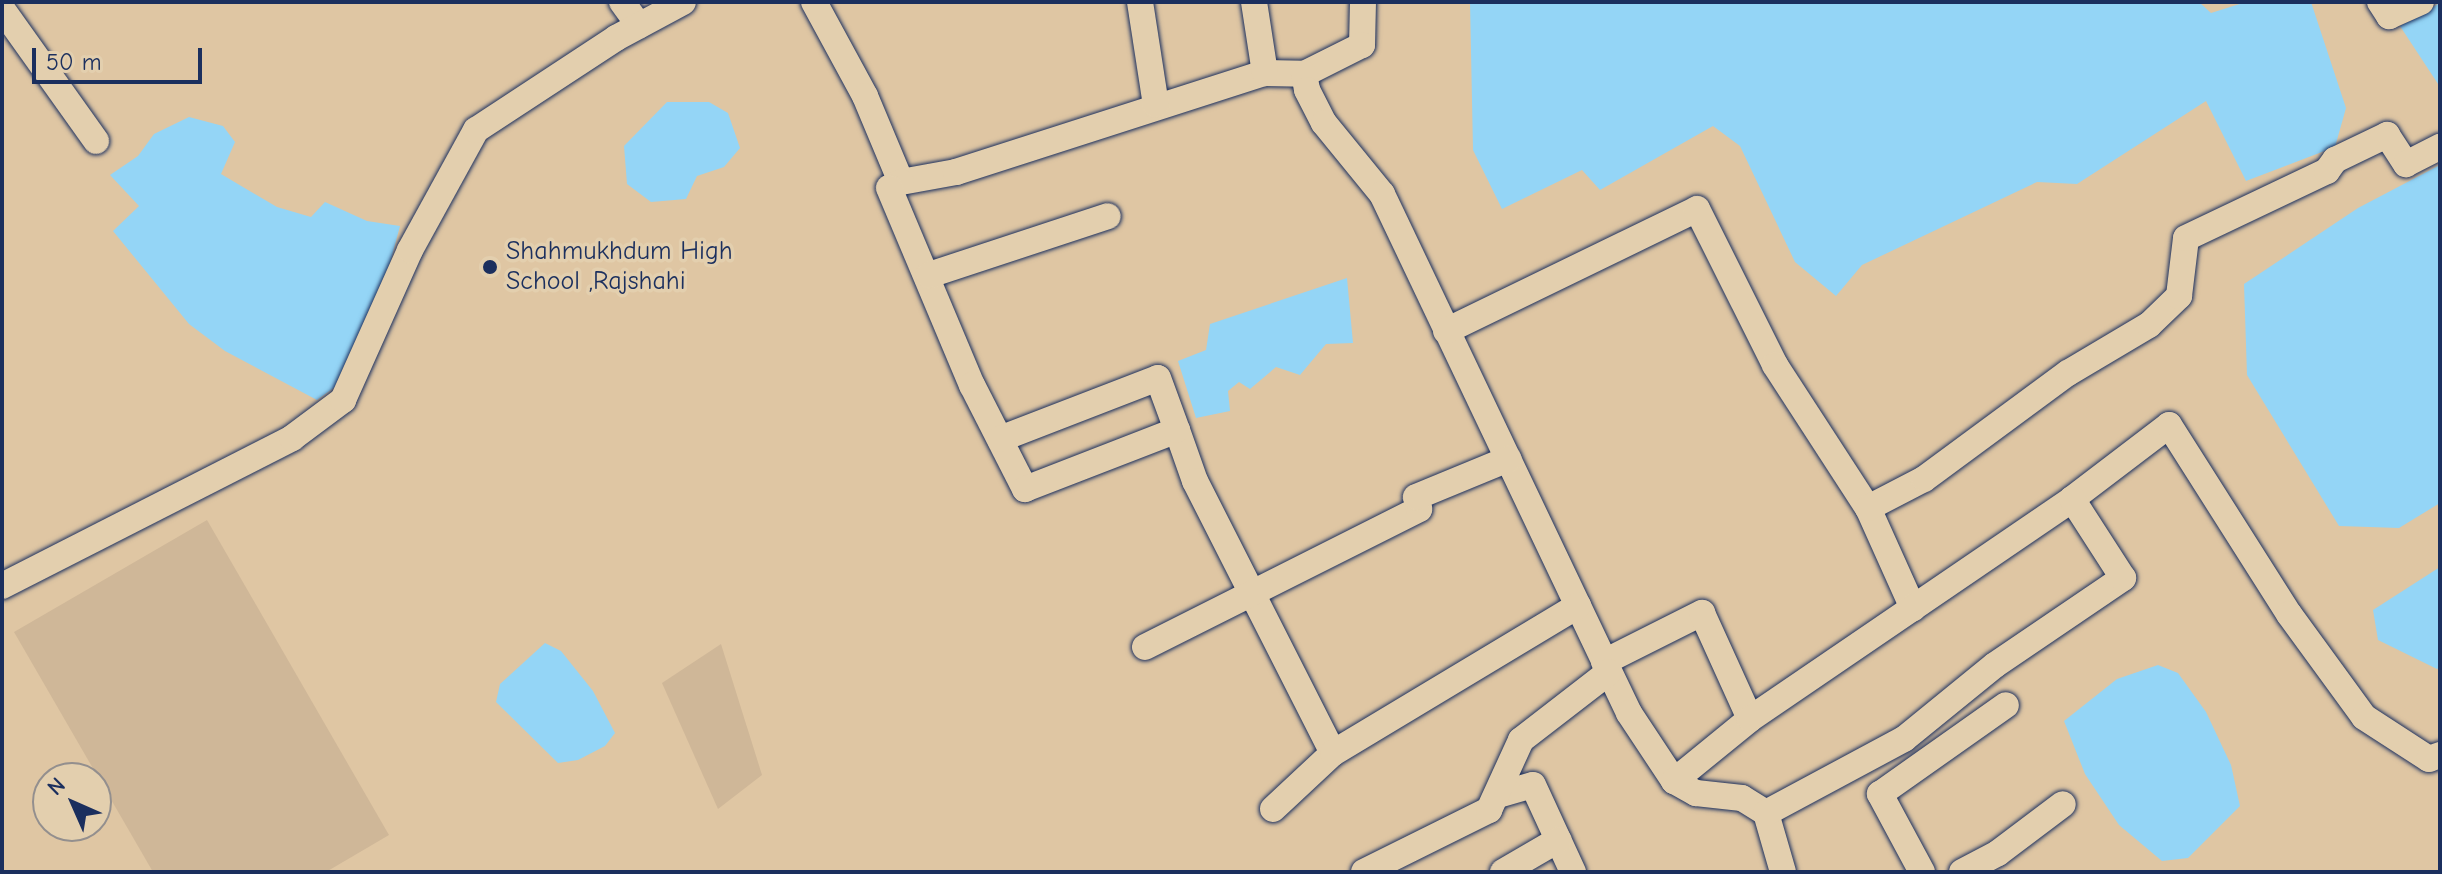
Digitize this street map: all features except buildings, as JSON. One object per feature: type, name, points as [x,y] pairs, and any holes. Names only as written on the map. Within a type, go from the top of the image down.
[{"type":"street","points":[[622,2],[639,25]]},
{"type":"street","points":[[2,586],[292,438],[343,400],[410,250],[476,130],[639,25],[683,2]]},
{"type":"street","points":[[814,2],[865,96],[901,182]]},
{"type":"street","points":[[1140,2],[1156,105]]},
{"type":"street","points":[[1254,2],[1265,73]]},
{"type":"street","points":[[1177,430],[1025,489],[972,385],[929,275],[889,188],[901,182],[956,172],[1156,105],[1207,94],[1265,73],[1304,74],[1362,45],[1363,2]]},
{"type":"street","points":[[2380,2],[2389,16],[2421,2]]},
{"type":"street","points":[[2,9],[96,141]]},
{"type":"street","points":[[1304,74],[1324,123],[1382,194],[1607,667],[1674,781],[1696,793],[1742,798],[1766,813],[1783,872]]},
{"type":"street","points":[[1868,508],[1924,479],[2068,373],[2149,325],[2179,296],[2186,238],[2327,171],[2335,160],[2387,135],[2406,164],[2440,147]]},
{"type":"street","points":[[1446,331],[1697,209],[1775,365],[1868,508],[1913,608]]},
{"type":"street","points":[[929,275],[1108,216]]},
{"type":"street","points":[[1000,439],[1158,378],[1195,481],[1333,753]]},
{"type":"street","points":[[1674,781],[1750,719],[2072,499],[2169,425],[2289,614],[2364,717],[2429,759],[2440,755]]},
{"type":"street","points":[[1145,647],[1250,591],[1419,509],[1416,497],[1508,459]]},
{"type":"street","points":[[1766,813],[1904,739],[1995,665],[2123,578],[2072,499]]},
{"type":"street","points":[[1273,809],[1333,753],[1578,606]]},
{"type":"street","points":[[1364,872],[1475,819],[1498,795],[1521,740],[1607,667],[1702,613],[1750,719]]},
{"type":"street","points":[[1922,872],[1880,794],[2006,705]]},
{"type":"street","points":[[1498,795],[1533,785],[1573,872]]},
{"type":"street","points":[[1978,868],[2063,804]]},
{"type":"street","points":[[1503,872],[1558,840]]},
{"type":"shaded area","points":[[207,520],[389,835],[326,872],[153,872],[112,801],[112,762],[89,762],[14,632]]},
{"type":"shaded area","points":[[721,644],[762,775],[718,809],[662,683]]},
{"type":"water","points":[[1470,2],[2199,2],[2211,13],[2246,2],[2311,2],[2346,108],[2335,147],[2246,181],[2206,101],[2077,184],[2037,182],[1862,265],[1836,296],[1795,262],[1740,146],[1713,126],[1600,190],[1582,170],[1502,209],[1473,150]]},
{"type":"water","points":[[2440,3],[2440,87],[2400,26]]},
{"type":"water","points":[[667,102],[709,102],[728,113],[740,148],[724,167],[697,176],[686,199],[651,202],[627,184],[624,146]]},
{"type":"water","points":[[189,117],[223,126],[235,142],[221,174],[277,207],[311,217],[325,202],[367,221],[400,226],[385,282],[335,387],[317,400],[225,351],[189,324],[113,231],[139,206],[110,175],[138,156],[154,134]]},
{"type":"water","points":[[2440,165],[2440,503],[2399,528],[2339,526],[2247,375],[2244,284],[2358,208]]},
{"type":"water","points":[[1347,278],[1353,343],[1326,344],[1300,375],[1276,367],[1250,389],[1239,382],[1228,391],[1230,411],[1196,418],[1178,361],[1206,350],[1210,324]]},
{"type":"water","points":[[2440,567],[2440,667],[2437,669],[2378,640],[2373,610]]},
{"type":"water","points":[[545,643],[561,651],[593,691],[615,733],[605,746],[578,760],[558,763],[496,702],[500,684]]},
{"type":"water","points":[[2158,665],[2178,673],[2206,712],[2231,765],[2240,806],[2188,858],[2162,861],[2119,825],[2085,774],[2064,721],[2117,679]]},
{"type":"place","name":"Shahmukhdum High School ,Rajshahi","points":[[490,267]]}]
